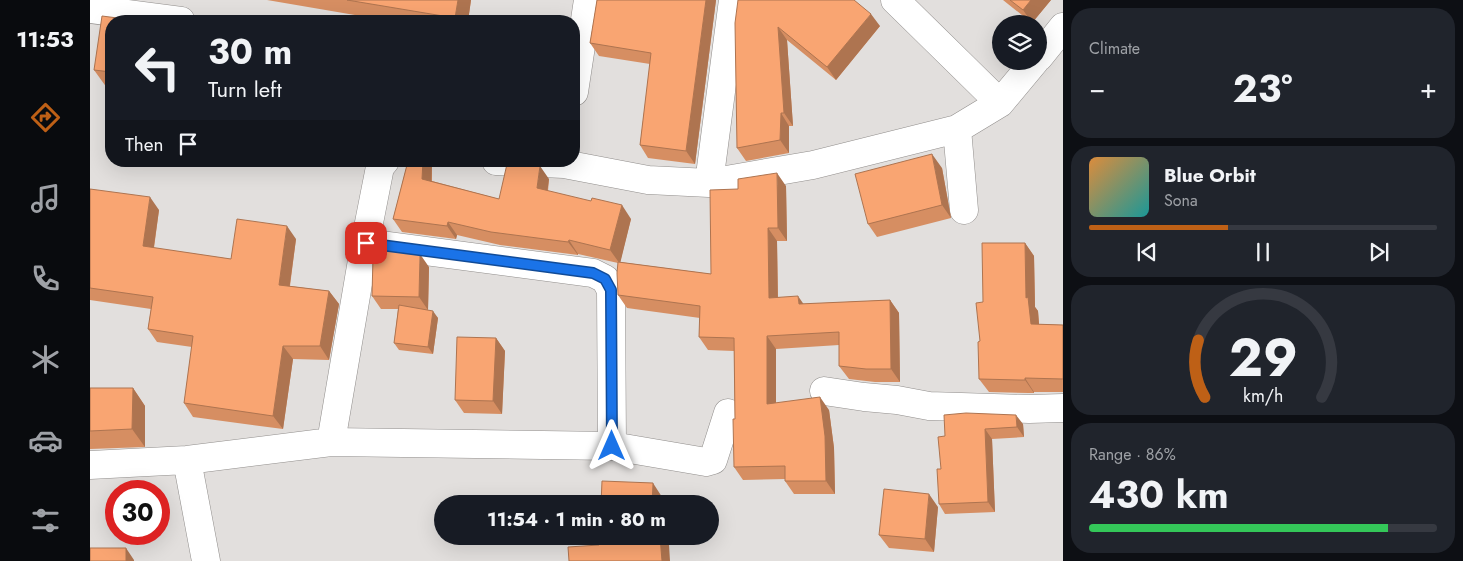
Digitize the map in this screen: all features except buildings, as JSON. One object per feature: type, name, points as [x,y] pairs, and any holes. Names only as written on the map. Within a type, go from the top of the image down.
[{"type":"street","points":[[580,53],[588,0]]},
{"type":"street","points":[[710,183],[733,0]]},
{"type":"street","points":[[895,0],[1000,103]]},
{"type":"street","points":[[90,9],[136,15]]},
{"type":"street","points":[[1047,47],[1063,27]]},
{"type":"street","points":[[580,165],[648,180],[710,183],[814,165],[957,129],[1000,103],[1028,70]]},
{"type":"street","points":[[957,129],[964,210]]},
{"type":"street","points":[[331,442],[380,167]]},
{"type":"street","points":[[366,243],[593,273],[605,279],[611,290],[612,446]]},
{"type":"street","points":[[824,390],[930,406],[1029,409],[1063,408]]},
{"type":"street","points":[[90,465],[186,460],[331,442],[612,446],[706,462],[713,460],[728,413]]},
{"type":"street","points":[[186,460],[206,561]]},
{"type":"route","points":[[366,243],[593,273],[605,279],[611,290],[612,446]]}]
